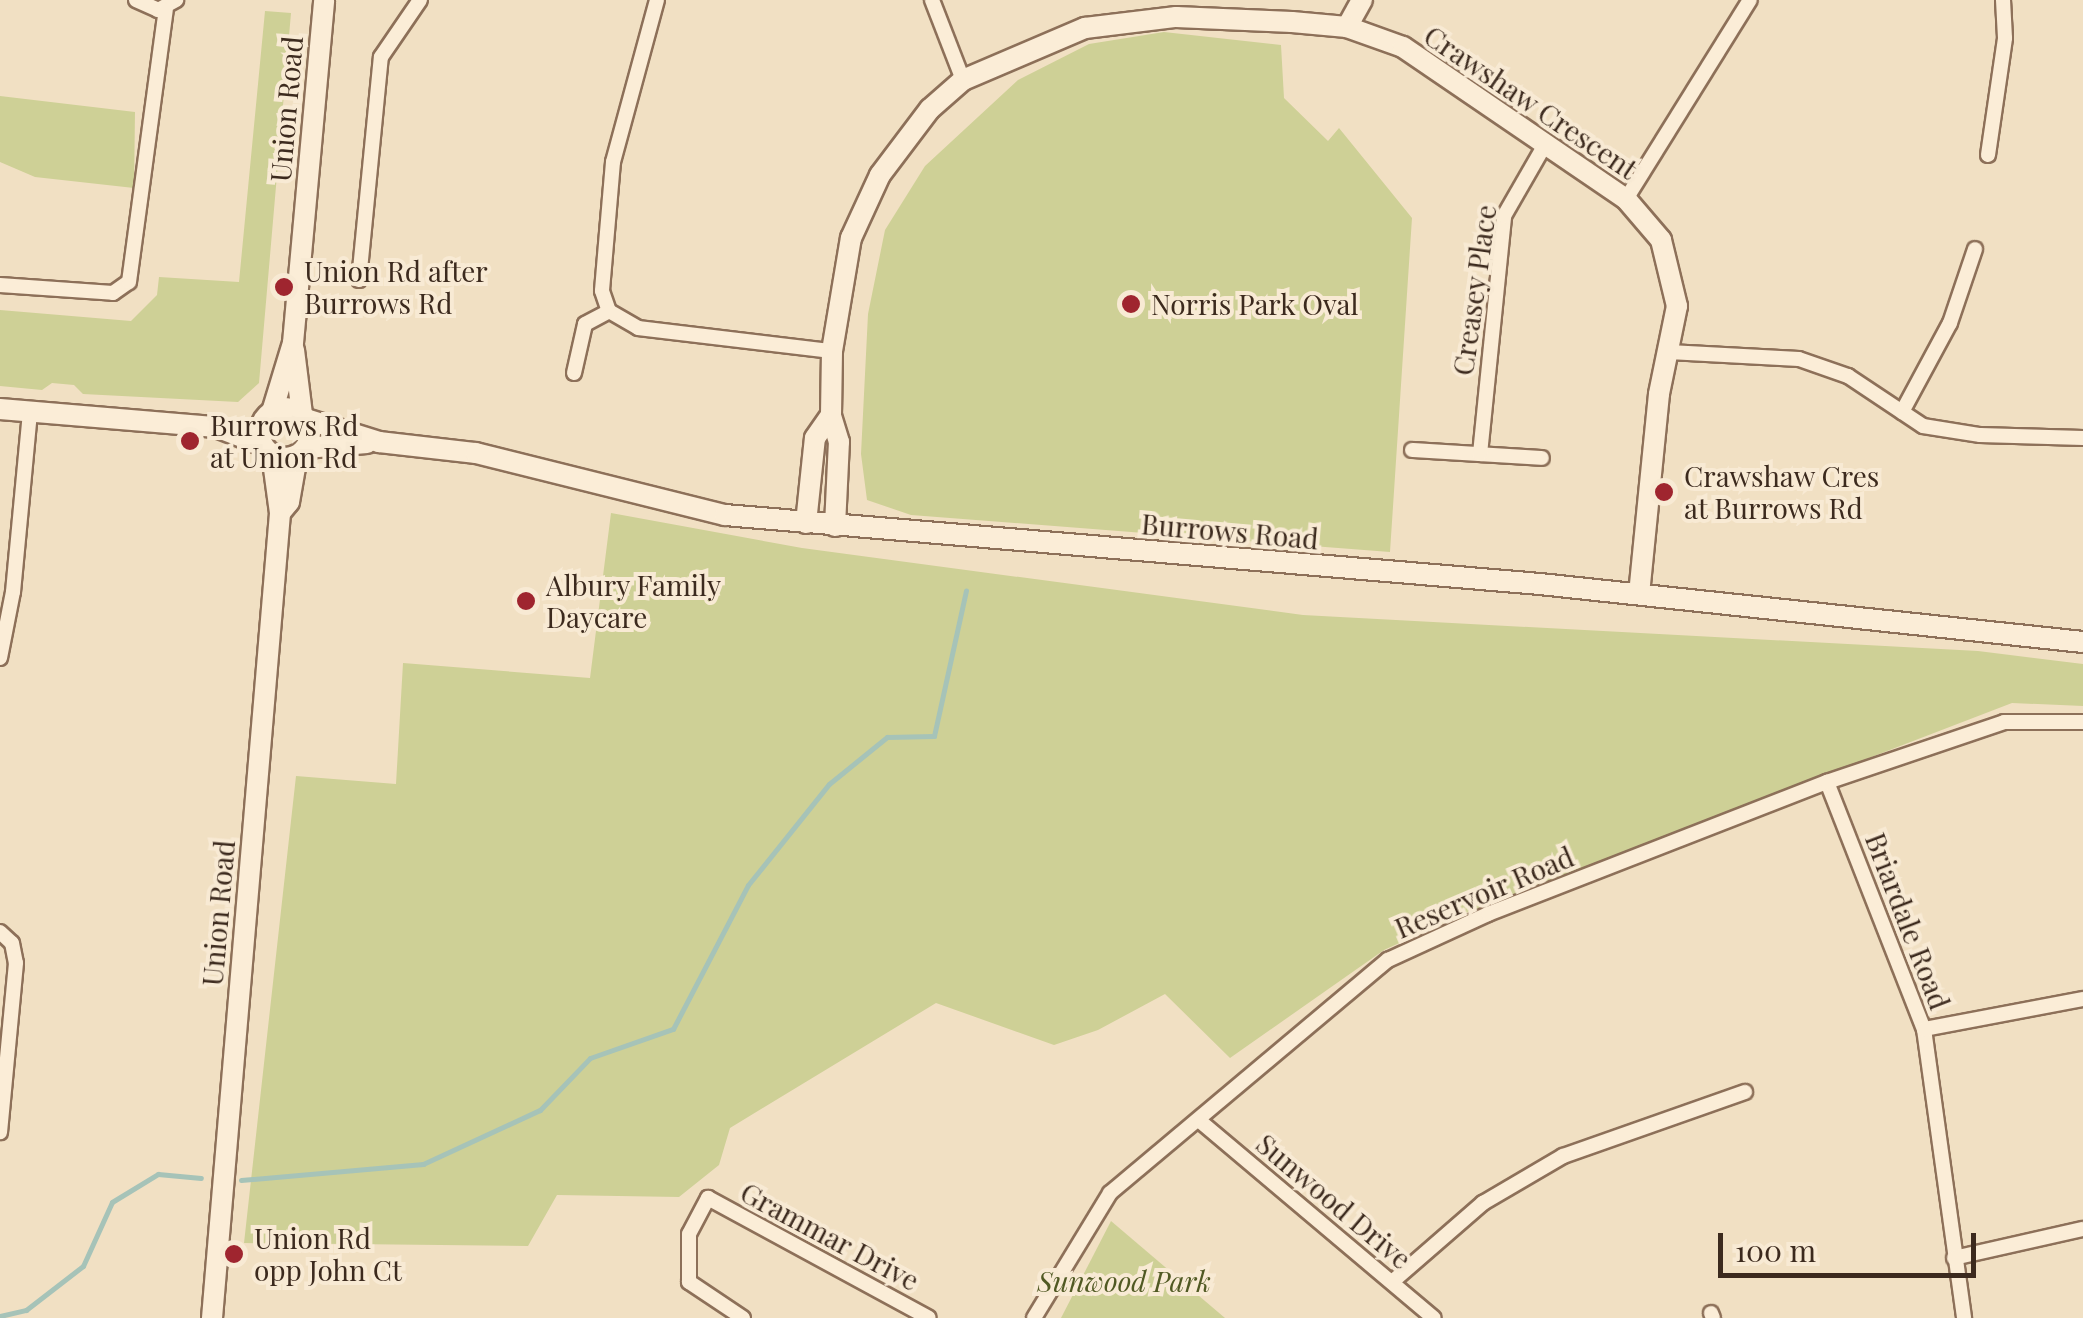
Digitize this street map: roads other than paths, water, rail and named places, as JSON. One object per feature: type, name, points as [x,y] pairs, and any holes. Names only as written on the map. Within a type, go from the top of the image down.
[{"type":"main road","name":"Union Road","points":[[280,513],[289,502],[302,452],[304,417],[293,343],[324,0]]},
{"type":"main road","points":[[1347,27],[1362,0]]},
{"type":"main road","name":"Crawshaw Crescent","points":[[835,526],[839,442],[831,415],[832,352],[851,238],[864,206],[911,132],[963,80],[1086,28],[1175,9],[1347,27],[1403,47],[1626,199],[1670,258],[1677,306],[1639,594]]},
{"type":"main road","name":"Union Road","points":[[212,1318],[280,513],[267,450],[268,416],[293,343]]},
{"type":"main road","points":[[0,409],[216,427],[268,416]]},
{"type":"main road","name":"Crawshaw Crescent","points":[[806,524],[815,438],[831,415]]},
{"type":"main road","name":"Burrows Road","points":[[268,416],[304,417],[379,442],[476,453],[682,508],[806,524],[1639,594],[2083,642]]},
{"type":"main road","points":[[216,427],[267,450]]},
{"type":"main road","name":"Burrows Road","points":[[267,450],[302,452],[379,442]]},
{"type":"street","points":[[360,280],[381,57],[420,0]]},
{"type":"street","points":[[652,0],[613,162],[602,291],[608,311],[638,328],[832,352]]},
{"type":"street","points":[[932,0],[963,80]]},
{"type":"street","points":[[1626,199],[1750,0]]},
{"type":"street","points":[[1988,155],[2006,38],[2003,0]]},
{"type":"street","points":[[0,285],[113,293],[129,282],[156,44],[171,4],[140,4],[156,44]]},
{"type":"street","name":"Creasey Place","points":[[1480,454],[1504,216],[1546,143]]},
{"type":"street","points":[[1902,412],[1950,323],[1976,249]]},
{"type":"street","points":[[574,373],[585,324],[608,311]]},
{"type":"street","points":[[1670,352],[1798,359],[1848,376],[1923,426],[1980,436],[2083,438]]},
{"type":"street","points":[[0,658],[13,592],[30,411]]},
{"type":"street","points":[[1412,450],[1542,458]]},
{"type":"street","name":"Reservoir Road","points":[[1034,1318],[1110,1193],[1200,1122],[1388,960],[1827,782],[2004,722],[2083,722]]},
{"type":"street","name":"Briardale Road","points":[[1827,782],[1924,1029],[1964,1318]]},
{"type":"street","points":[[0,932],[12,942],[16,962],[0,1132]]},
{"type":"street","points":[[1924,1029],[2083,999]]},
{"type":"street","points":[[1392,1282],[1482,1203],[1564,1156],[1745,1092]]},
{"type":"street","name":"Sunwood Drive","points":[[1200,1122],[1434,1318]]},
{"type":"street","name":"Grammar Drive","points":[[743,1318],[689,1282],[689,1234],[708,1198],[920,1316]]},
{"type":"street","points":[[1954,1258],[2083,1229]]},
{"type":"waterway","points":[[241,1180],[423,1164],[540,1110],[590,1058],[673,1029],[748,885],[829,784],[887,737],[934,736],[966,590]]},
{"type":"waterway","points":[[0,1316],[26,1310],[83,1266],[112,1202],[158,1174],[201,1178]]},
{"type":"place","name":"Union Rd after Burrows Rd","points":[[284,287]]},
{"type":"place","name":"Norris Park Oval","points":[[1131,304]]},
{"type":"place","name":"Burrows Rd at Union Rd","points":[[190,441]]},
{"type":"place","name":"Crawshaw Cres at Burrows Rd","points":[[1664,492]]},
{"type":"place","name":"Albury Family Daycare","points":[[526,601]]},
{"type":"place","name":"Union Rd opp John Ct","points":[[234,1254]]},
{"type":"park label","name":"Sunwood Park","points":[[1124,1281]]}]
